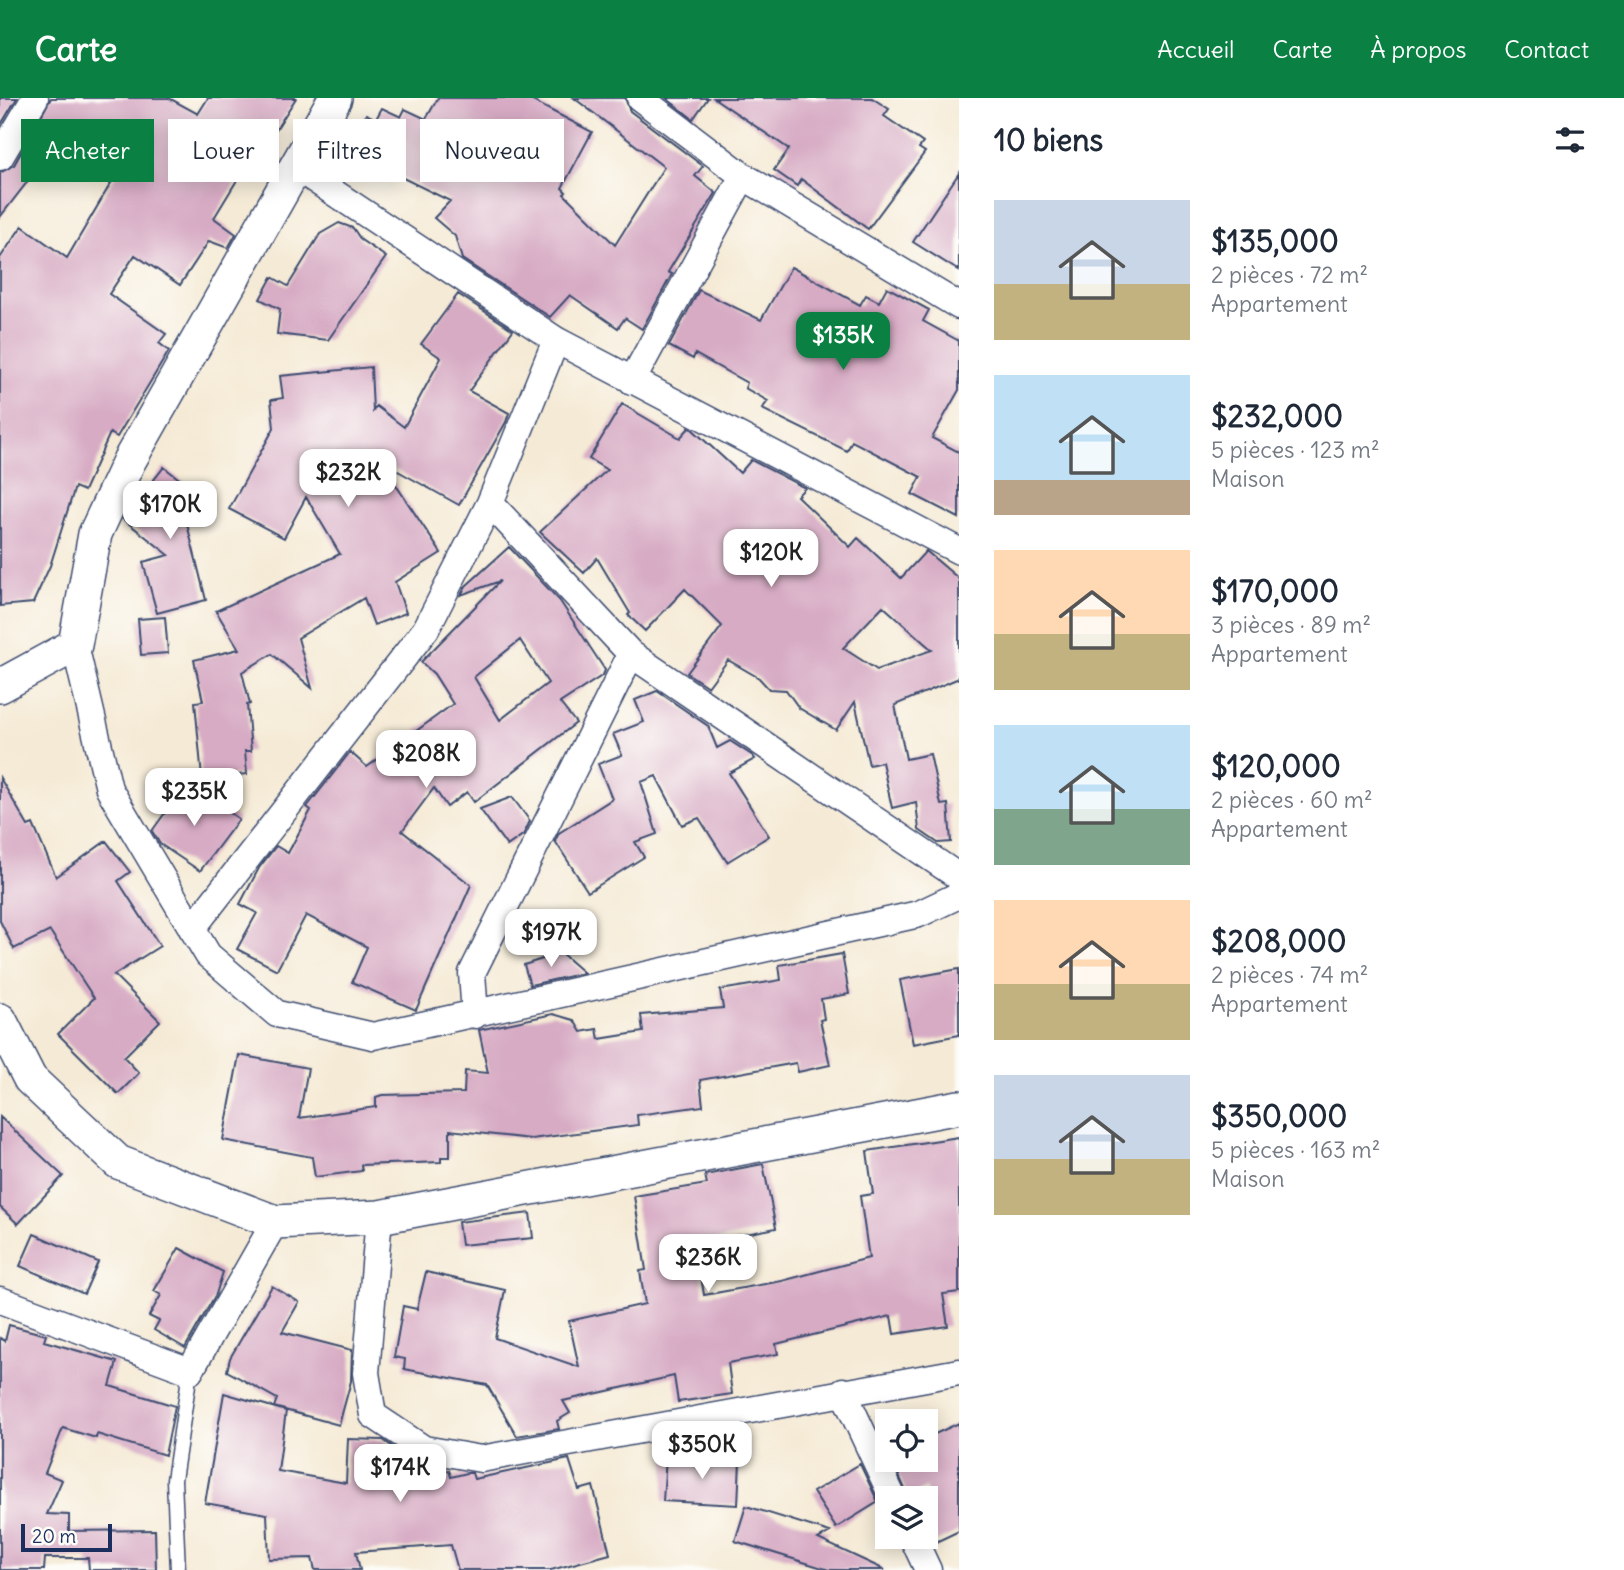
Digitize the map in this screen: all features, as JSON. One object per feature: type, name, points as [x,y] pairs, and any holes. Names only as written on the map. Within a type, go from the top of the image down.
[{"type":"street","points":[[0,157],[35,98]]},
{"type":"street","points":[[324,119],[335,98]]},
{"type":"street","points":[[640,98],[743,176],[959,306]]},
{"type":"street","points":[[632,381],[743,176]]},
{"type":"street","points":[[293,177],[129,461],[94,534],[75,645],[109,789],[208,955],[277,1014],[373,1036],[919,914],[959,895]]},
{"type":"street","points":[[319,182],[556,340],[959,551]]},
{"type":"street","points":[[192,929],[426,629],[490,503],[556,340]]},
{"type":"street","points":[[490,503],[631,654],[959,877]]},
{"type":"street","points":[[0,686],[75,645]]},
{"type":"street","points":[[475,1014],[472,974],[631,654]]},
{"type":"street","points":[[0,1020],[30,1079],[118,1162],[275,1222],[379,1217],[959,1107]]},
{"type":"street","points":[[379,1217],[366,1373],[373,1415],[424,1449],[481,1459],[959,1372]]},
{"type":"street","points":[[0,1300],[190,1370],[275,1222]]},
{"type":"street","points":[[843,1391],[887,1486]]},
{"type":"street","points":[[918,1549],[928,1570]]},
{"type":"lane","points":[[178,1570],[174,1480],[190,1370]]},
{"type":"building","points":[[0,98],[17,98],[0,126]]},
{"type":"building","points":[[51,98],[169,98],[198,114],[208,98],[296,98],[279,125],[279,119],[168,119],[168,182],[236,182],[214,218],[236,234],[228,248],[209,241],[180,285],[135,255],[109,294],[166,334],[159,343],[169,351],[117,437],[110,433],[84,491],[75,487],[50,566],[33,603],[0,606],[0,258],[22,226],[67,258],[112,182],[154,182],[154,119],[39,119]]},
{"type":"building","points":[[438,98],[527,98],[592,132],[562,188],[566,192],[564,194],[615,245],[664,167],[574,98],[625,98],[630,111],[703,166],[695,176],[716,193],[668,272],[672,274],[642,329],[625,318],[618,328],[570,295],[550,317],[462,259],[455,236],[434,218],[450,201],[406,179],[406,119],[376,119],[382,108],[401,117],[405,109],[426,119]]},
{"type":"building","points":[[666,98],[708,98],[693,119]]},
{"type":"building","points":[[714,98],[872,98],[889,109],[884,116],[923,143],[919,148],[925,152],[868,229],[801,179],[797,186],[774,170],[789,149]]},
{"type":"building","points":[[366,114],[376,119],[364,119]]},
{"type":"building","points":[[21,152],[21,182],[27,182],[0,217],[0,173],[14,165]]},
{"type":"building","points":[[959,173],[959,271],[913,242]]},
{"type":"building","points":[[339,223],[353,228],[361,240],[386,257],[328,340],[277,334],[280,309],[260,299],[272,277],[288,286],[320,234]]},
{"type":"building","points":[[791,267],[860,305],[866,295],[879,302],[887,287],[929,310],[923,321],[959,341],[959,390],[932,438],[959,452],[959,518],[912,494],[921,477],[852,441],[847,451],[762,409],[768,401],[745,388],[747,383],[695,354],[693,359],[669,346],[699,290],[761,320]]},
{"type":"building","points":[[458,294],[513,330],[469,391],[509,413],[506,422],[459,505],[380,461],[441,553],[395,582],[406,613],[374,625],[364,598],[298,638],[312,688],[272,654],[242,672],[250,704],[247,705],[251,751],[245,751],[247,774],[202,778],[195,702],[203,701],[194,660],[239,649],[216,611],[340,554],[306,497],[284,538],[229,509],[274,428],[271,400],[283,398],[280,376],[371,367],[373,411],[376,406],[404,427],[441,358],[421,344]]},
{"type":"building","points":[[622,404],[680,438],[689,428],[692,429],[740,473],[751,460],[805,488],[797,496],[850,547],[858,538],[901,578],[926,551],[959,579],[959,678],[895,705],[906,759],[930,754],[941,805],[948,804],[951,842],[938,843],[919,830],[916,802],[892,808],[882,762],[869,765],[855,702],[836,730],[799,708],[786,690],[769,689],[759,678],[728,660],[708,687],[687,673],[722,626],[685,589],[645,631],[628,615],[630,613],[597,558],[584,573],[540,532],[607,470],[589,459]],"holes":[[[883,606],[932,650],[877,670],[843,648]]]},
{"type":"building","points":[[164,467],[206,500],[187,524],[206,600],[157,613],[143,562],[169,555],[123,519]]},
{"type":"building","points":[[509,547],[560,601],[605,670],[603,675],[560,703],[576,723],[474,802],[467,792],[447,807],[434,788],[402,831],[471,885],[416,1010],[352,982],[367,947],[306,915],[277,970],[237,949],[257,913],[240,904],[259,868],[276,846],[288,853],[311,810],[307,807],[350,752],[367,767],[453,704],[434,674],[421,662],[500,581],[461,595],[466,586]],"holes":[[[520,640],[548,683],[500,720],[474,677]]]},
{"type":"building","points":[[165,617],[168,653],[141,655],[138,619]]},
{"type":"building","points":[[657,691],[708,726],[717,748],[730,741],[753,756],[755,759],[729,773],[769,836],[727,862],[699,818],[682,825],[656,776],[641,782],[657,834],[635,842],[644,857],[588,892],[555,841],[559,833],[612,799],[598,764],[622,755],[613,734],[644,722],[635,700]]},
{"type":"building","points":[[0,778],[28,826],[33,824],[56,877],[106,841],[130,872],[118,881],[160,946],[114,975],[160,1021],[124,1057],[139,1073],[118,1094],[58,1034],[94,998],[50,931],[14,949],[0,921]]},
{"type":"building","points":[[192,787],[239,819],[200,871],[160,844],[152,831],[175,799],[181,803]]},
{"type":"building","points":[[512,797],[530,821],[524,834],[507,846],[480,809]]},
{"type":"building","points":[[561,953],[584,973],[530,985],[524,965]]},
{"type":"building","points":[[842,954],[849,994],[821,999],[824,1019],[820,1020],[830,1065],[798,1072],[796,1063],[700,1080],[703,1106],[637,1115],[638,1125],[531,1139],[450,1130],[450,1157],[441,1157],[441,1162],[361,1165],[362,1171],[315,1177],[312,1157],[223,1140],[239,1055],[308,1068],[299,1118],[376,1107],[376,1097],[382,1095],[464,1093],[465,1071],[488,1073],[479,1030],[553,1014],[574,1020],[581,1032],[597,1029],[599,1039],[643,1032],[641,1015],[723,1008],[720,990],[781,980],[779,965]]},
{"type":"building","points":[[959,969],[959,1035],[913,1044],[900,980]]},
{"type":"building","points":[[0,1117],[63,1176],[18,1224],[0,1207]]},
{"type":"building","points":[[959,1137],[959,1292],[943,1294],[948,1326],[894,1334],[891,1316],[776,1344],[778,1354],[728,1363],[732,1394],[678,1402],[674,1376],[563,1401],[570,1413],[557,1421],[559,1429],[517,1436],[487,1385],[404,1369],[405,1359],[394,1357],[403,1306],[417,1309],[426,1272],[505,1290],[495,1338],[579,1367],[569,1321],[645,1304],[640,1271],[646,1270],[634,1196],[707,1184],[705,1175],[763,1164],[776,1228],[696,1244],[704,1295],[782,1281],[869,1258],[860,1196],[873,1194],[867,1151]]},
{"type":"building","points":[[530,1213],[533,1238],[461,1245],[458,1222]]},
{"type":"building","points":[[34,1234],[98,1262],[84,1294],[20,1266]]},
{"type":"building","points":[[179,1248],[223,1272],[216,1294],[185,1348],[154,1330],[159,1321],[149,1316],[161,1295],[154,1291]]},
{"type":"building","points":[[272,1286],[299,1302],[282,1332],[352,1350],[351,1381],[339,1425],[274,1407],[277,1399],[227,1371],[230,1358]]},
{"type":"building","points":[[9,1325],[46,1335],[44,1341],[117,1362],[110,1386],[175,1406],[165,1455],[97,1434],[96,1438],[63,1428],[45,1473],[62,1480],[47,1514],[69,1515],[69,1531],[155,1530],[156,1570],[89,1570],[88,1558],[45,1558],[44,1570],[0,1570],[0,1338],[5,1341]]},
{"type":"building","points":[[224,1393],[286,1411],[278,1471],[346,1483],[348,1439],[383,1440],[407,1457],[406,1481],[449,1470],[451,1477],[472,1473],[474,1479],[569,1459],[579,1490],[593,1486],[610,1554],[551,1570],[458,1570],[451,1545],[356,1552],[360,1570],[315,1570],[312,1558],[269,1559],[267,1514],[205,1503]]},
{"type":"building","points":[[959,1423],[959,1531],[938,1541],[938,1486],[904,1486],[897,1472],[938,1472],[938,1433]]},
{"type":"building","points":[[666,1457],[740,1461],[738,1505],[663,1501]]},
{"type":"building","points":[[860,1464],[875,1496],[875,1504],[836,1528],[813,1492]]},
{"type":"building","points":[[746,1506],[830,1532],[818,1539],[885,1570],[829,1570],[735,1541]]}]
